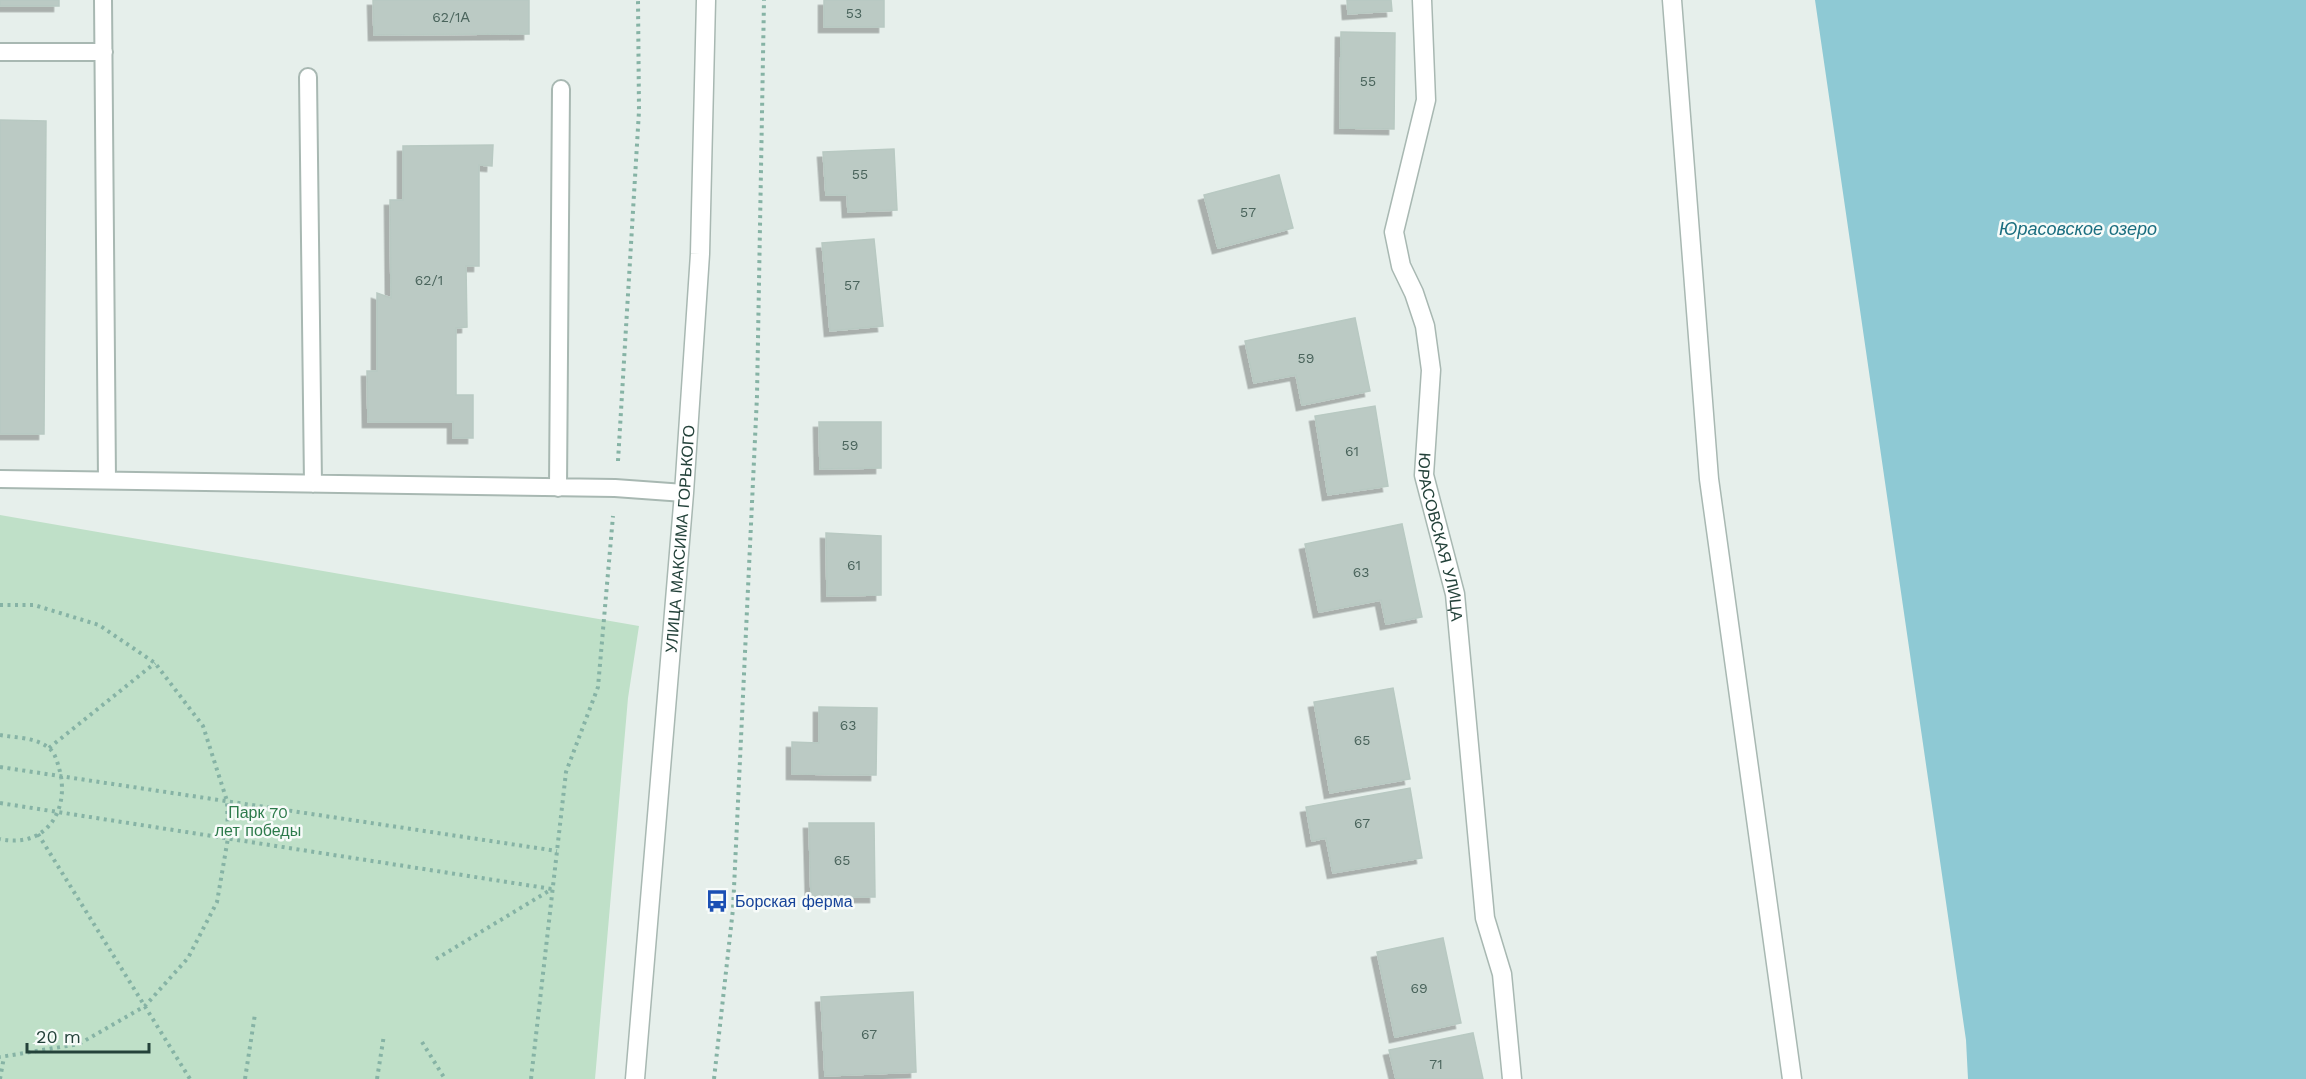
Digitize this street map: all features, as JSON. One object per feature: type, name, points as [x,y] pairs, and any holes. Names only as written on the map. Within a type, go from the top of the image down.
[{"type":"street","name":"УЛИЦА МАКСИМА ГОРЬКОГО","points":[[635,1079],[684,494],[700,254],[706,0]]},
{"type":"street","name":"ЮРАСОВСКАЯ УЛИЦА","points":[[1422,0],[1426,100],[1394,232],[1401,266],[1414,293],[1425,326],[1431,370],[1424,475],[1455,594],[1485,918],[1502,974],[1512,1079]]},
{"type":"street","points":[[1672,0],[1709,480],[1792,1079]]},
{"type":"lane","points":[[103,0],[106,480]]},
{"type":"lane","points":[[0,52],[104,52]]},
{"type":"lane","points":[[308,77],[313,484]]},
{"type":"lane","points":[[558,488],[561,89]]},
{"type":"lane","points":[[0,479],[615,488],[684,494]]},
{"type":"path","points":[[531,1079],[566,772],[598,687],[615,488],[639,111],[638,0]]},
{"type":"path","points":[[714,1079],[733,909],[756,420],[764,0]]},
{"type":"path","points":[[0,605],[34,605],[99,625],[155,663],[203,726],[227,801],[228,838],[217,902],[188,958],[145,1006],[79,1044],[2,1057],[0,1079]]},
{"type":"path","points":[[49,748],[155,663]]},
{"type":"path","points":[[0,735],[34,740],[49,748],[55,756],[61,776],[59,812],[45,832],[23,841],[0,839]]},
{"type":"path","points":[[0,767],[557,852]]},
{"type":"path","points":[[0,803],[552,889]]},
{"type":"path","points":[[38,834],[190,1079]]},
{"type":"path","points":[[436,959],[552,889]]},
{"type":"path","points":[[245,1079],[255,1014]]},
{"type":"path","points":[[377,1079],[384,1035]]},
{"type":"path","points":[[422,1042],[445,1079]]},
{"type":"green space","name":"Парк 70 лет победы","points":[[0,515],[639,626],[628,698],[595,1079],[0,1079]]},
{"type":"water","name":"Юрасовское озеро","points":[[1815,0],[2306,0],[2306,1079],[1968,1079],[1966,1040]]},
{"type":"building","points":[[0,0],[59,0],[59,6],[0,6]]},
{"type":"building","points":[[373,0],[529,0],[529,34],[374,35]]},
{"type":"building","points":[[824,0],[884,0],[884,27],[824,27]]},
{"type":"building","points":[[1347,0],[1391,0],[1392,11],[1348,14]]},
{"type":"building","points":[[1341,32],[1395,33],[1394,129],[1340,128]]},
{"type":"building","points":[[0,120],[46,121],[44,434],[0,434]]},
{"type":"building","points":[[493,145],[492,166],[479,165],[479,266],[466,266],[467,327],[456,328],[456,395],[473,395],[473,438],[453,438],[453,422],[368,422],[367,371],[377,371],[377,293],[391,298],[390,200],[403,200],[403,146]]},
{"type":"building","points":[[894,149],[897,210],[848,212],[847,195],[826,195],[823,152]]},
{"type":"building","points":[[1279,175],[1293,228],[1218,248],[1204,195]]},
{"type":"building","points":[[874,239],[883,326],[830,331],[822,243]]},
{"type":"building","points":[[1355,318],[1370,391],[1302,405],[1296,375],[1254,383],[1245,341]]},
{"type":"building","points":[[1375,406],[1388,486],[1328,495],[1315,416]]},
{"type":"building","points":[[819,422],[881,422],[881,468],[820,469]]},
{"type":"building","points":[[1402,524],[1422,617],[1386,624],[1381,600],[1319,612],[1305,544]]},
{"type":"building","points":[[826,533],[881,536],[881,595],[827,596]]},
{"type":"building","points":[[1393,688],[1410,779],[1330,793],[1314,702]]},
{"type":"building","points":[[819,707],[877,708],[876,775],[792,774],[792,742],[819,743]]},
{"type":"building","points":[[1410,788],[1422,858],[1333,873],[1326,838],[1312,841],[1306,807]]},
{"type":"building","points":[[809,823],[874,823],[875,897],[811,897]]},
{"type":"building","points":[[1443,938],[1461,1023],[1395,1037],[1377,952]]},
{"type":"building","points":[[913,992],[916,1072],[825,1076],[821,997]]},
{"type":"building","points":[[1473,1033],[1483,1079],[1396,1079],[1389,1050]]},
{"type":"place","name":"Борская ферма","points":[[717,901]]}]
